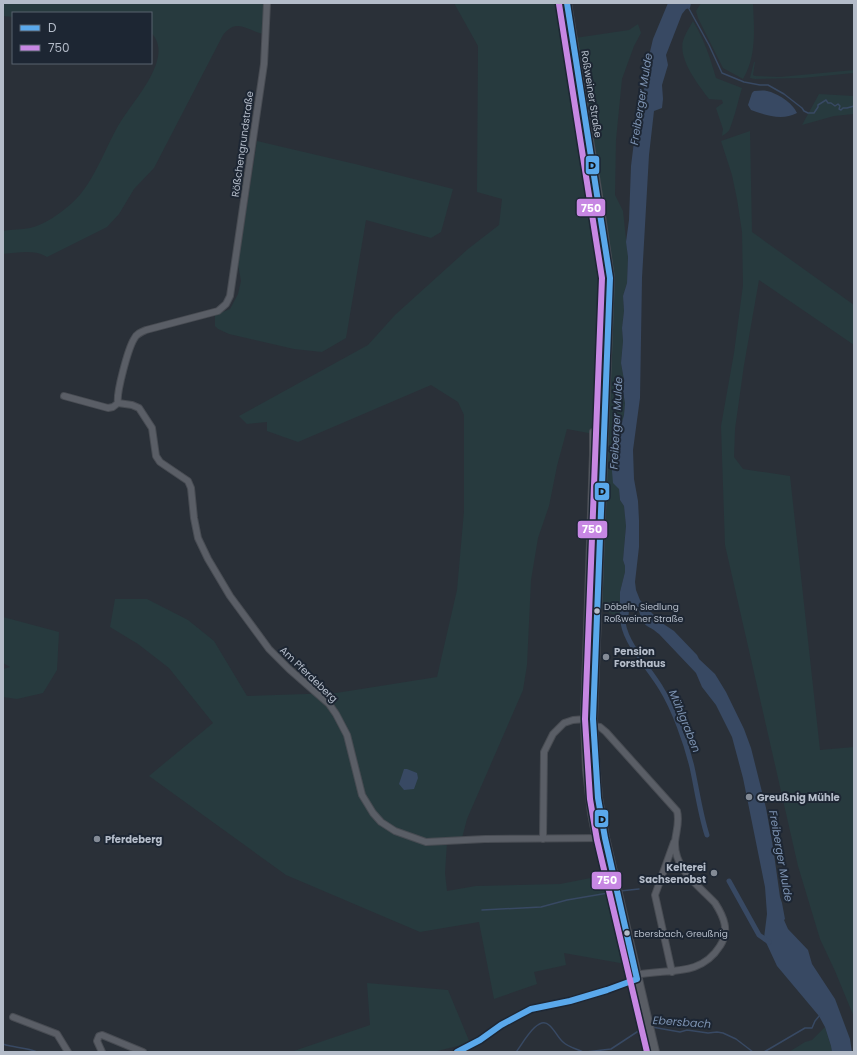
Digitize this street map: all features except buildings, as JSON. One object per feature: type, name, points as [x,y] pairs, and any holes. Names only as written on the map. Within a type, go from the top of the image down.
[{"type":"main road","name":"Roßweiner Straße","points":[[567,3],[610,278],[593,722],[598,798],[605,838],[655,1052]]},
{"type":"street","name":"Rößchengrundstraße","points":[[118,403],[118,392],[130,348],[136,336],[146,330],[218,311],[226,304],[230,296],[264,64],[267,3]]},
{"type":"street","points":[[64,396],[108,408],[113,407],[118,403]]},
{"type":"street","name":"Am Pferdeberg","points":[[118,403],[140,408],[152,428],[156,456],[160,462],[188,481],[191,488],[198,538],[208,559],[230,596],[269,649],[289,670],[329,704],[336,714],[347,735],[362,795],[373,814],[381,822],[396,832],[426,842],[485,839],[605,838]]},
{"type":"street","points":[[593,432],[584,719],[586,770],[590,813],[596,839]]},
{"type":"street","points":[[593,454],[603,440]]},
{"type":"street","points":[[587,626],[597,626]]},
{"type":"street","points":[[585,678],[595,678]]},
{"type":"street","points":[[543,839],[544,752],[548,742],[559,727],[564,723],[584,719],[593,722],[606,732],[677,811],[678,826],[675,840],[656,895],[672,972]]},
{"type":"street","points":[[457,1052],[480,1040],[530,1009],[607,990],[637,977],[686,970],[707,962],[715,954],[724,940],[726,927],[724,919],[715,903],[680,866],[675,848],[675,840]]},
{"type":"street","points":[[13,1017],[57,1034],[68,1052]]},
{"type":"street","points":[[102,1052],[98,1041],[99,1036],[102,1035],[143,1052]]},
{"type":"green space","points":[[3,3],[265,3],[264,34],[238,26],[228,30],[223,35],[154,168],[134,189],[119,214],[107,227],[47,257],[31,252],[3,254],[3,231],[27,229],[41,224],[63,211],[79,196],[98,167],[118,126],[150,78],[157,61],[159,50],[156,39],[152,34],[152,12],[12,12],[12,17],[3,16]]},
{"type":"green space","points":[[454,3],[562,3],[603,259],[604,279],[599,435],[567,429],[557,466],[549,506],[538,538],[531,580],[527,665],[523,690],[467,819],[462,838],[447,842],[445,873],[447,891],[476,886],[560,884],[611,874],[615,894],[611,896],[614,906],[618,906],[631,961],[620,963],[564,953],[566,965],[534,972],[537,984],[494,999],[479,922],[420,932],[286,875],[149,776],[213,723],[169,668],[138,644],[110,627],[115,599],[147,599],[188,620],[214,641],[247,696],[336,693],[437,677],[457,590],[464,511],[464,415],[458,402],[431,385],[298,442],[267,431],[267,422],[247,424],[239,416],[368,345],[395,315],[468,249],[499,225],[502,199],[477,192],[478,46]]},
{"type":"green space","points":[[701,3],[753,3],[753,51],[751,61],[743,79],[723,68],[698,18],[696,11]]},
{"type":"green space","points":[[693,21],[706,48],[716,78],[742,88],[729,129],[727,133],[722,136],[723,129],[716,108],[723,103],[722,100],[709,99],[699,86],[685,62],[682,45]]},
{"type":"green space","points":[[638,24],[641,33],[634,46],[622,79],[616,140],[615,195],[623,211],[628,257],[627,283],[623,296],[624,311],[621,363],[624,380],[624,415],[611,459],[619,489],[620,500],[624,506],[626,526],[623,560],[625,572],[620,592],[620,618],[600,608],[612,278],[575,38],[629,30]]},
{"type":"green space","points":[[754,62],[753,75],[755,76],[780,77],[854,70],[854,73],[802,78],[755,79],[750,78]]},
{"type":"green space","points":[[819,94],[854,96],[854,114],[834,116],[802,125]]},
{"type":"green space","points":[[750,131],[752,232],[854,305],[854,345],[759,280],[744,365],[735,429],[734,457],[743,469],[790,476],[820,750],[854,747],[854,1017],[820,939],[798,866],[725,545],[721,426],[734,353],[743,285],[742,232],[737,199],[732,175],[721,141]]},
{"type":"green space","points":[[257,141],[453,189],[441,232],[431,238],[366,220],[346,338],[322,352],[294,349],[229,334],[215,326],[215,315],[230,309],[238,294],[241,281],[238,264]]},
{"type":"green space","points":[[3,617],[59,632],[57,670],[43,693],[17,699],[3,697],[3,669],[10,667],[3,663]]},
{"type":"green space","points":[[367,983],[448,990],[470,1043],[433,1052],[291,1052],[370,1025]]},
{"type":"green space","points":[[825,1027],[832,1052],[789,1052],[805,1042],[812,1040]]},
{"type":"water","points":[[668,3],[691,3],[690,8],[686,9],[682,14],[666,55],[668,65],[662,85],[662,108],[654,111],[649,155],[642,278],[640,398],[633,450],[634,479],[638,501],[639,520],[639,547],[635,582],[636,590],[640,600],[650,611],[662,623],[674,631],[699,659],[715,674],[726,692],[744,729],[751,748],[766,808],[784,920],[788,929],[808,950],[812,964],[835,999],[850,1039],[852,1052],[832,1052],[825,1027],[819,1016],[777,966],[764,938],[767,914],[765,887],[743,778],[732,737],[716,705],[702,687],[696,673],[659,634],[642,621],[637,609],[629,611],[628,619],[620,618],[620,592],[625,572],[623,560],[626,526],[624,506],[620,500],[619,489],[613,483],[611,459],[624,415],[625,403],[623,392],[624,380],[621,363],[624,311],[623,296],[627,283],[628,257],[626,242],[629,220],[631,166],[637,117],[646,82],[649,56],[653,39]]},
{"type":"water","points":[[754,91],[765,91],[775,94],[788,102],[797,113],[780,117],[751,110],[748,105]]},
{"type":"water","points":[[404,769],[417,773],[418,778],[414,789],[404,790],[399,784]]},
{"type":"waterway","points":[[688,7],[709,45],[722,73],[744,82],[768,85],[784,94],[808,113],[814,113],[818,105],[826,100],[828,103],[835,106],[838,104],[840,106],[839,109],[841,110],[843,108],[854,106]]},
{"type":"waterway","name":"Mühlgraben","points":[[623,613],[623,623],[630,642],[661,688],[679,726],[692,767],[700,810],[707,835]]},
{"type":"waterway","name":"Mühlgraben","points":[[729,881],[759,935],[769,942]]},
{"type":"waterway","points":[[620,891],[639,889]]},
{"type":"waterway","points":[[482,910],[541,907],[567,900],[614,892]]},
{"type":"waterway","name":"Ebersbach","points":[[764,1052],[805,1028],[812,1028],[820,1015]]},
{"type":"waterway","name":"Ebersbach","points":[[516,1052],[535,1027],[545,1023],[551,1027],[565,1044],[583,1052]]},
{"type":"waterway","name":"Ebersbach","points":[[652,1027],[680,1032],[687,1030],[708,1033],[723,1033],[736,1039],[753,1052]]},
{"type":"waterway","name":"Ebersbach","points":[[586,1052],[611,1049],[640,1030],[646,1028]]},
{"type":"waterway","name":"Ebersbach","points":[[3,1044],[37,1052]]},
{"type":"transit line","name":"D","points":[[567,3],[610,278],[593,719],[598,798],[605,838],[637,979]]},
{"type":"transit line","name":"750","points":[[559,4],[602,278],[585,719],[590,799],[597,840],[647,1052]]},
{"type":"transit line","name":"D","points":[[457,1052],[480,1040],[501,1025],[531,1009],[570,1001],[637,979]]},
{"type":"place","name":"Döbeln, Siedlung Roßweiner Straße","points":[[597,611]]},
{"type":"place","name":"Pension Forsthaus","points":[[606,657]]},
{"type":"place","name":"Greußnig Mühle","points":[[749,797]]},
{"type":"place","name":"Pferdeberg","points":[[97,839]]},
{"type":"place","name":"Kelterei Sachsenobst","points":[[714,873]]},
{"type":"place","name":"Ebersbach, Greußnig","points":[[627,933]]},
{"type":"water label","name":"Freiberger Mulde","points":[[641,99]]},
{"type":"water label","name":"Freiberger Mulde","points":[[616,423]]},
{"type":"water label","name":"Freiberger Mulde","points":[[781,856]]}]
